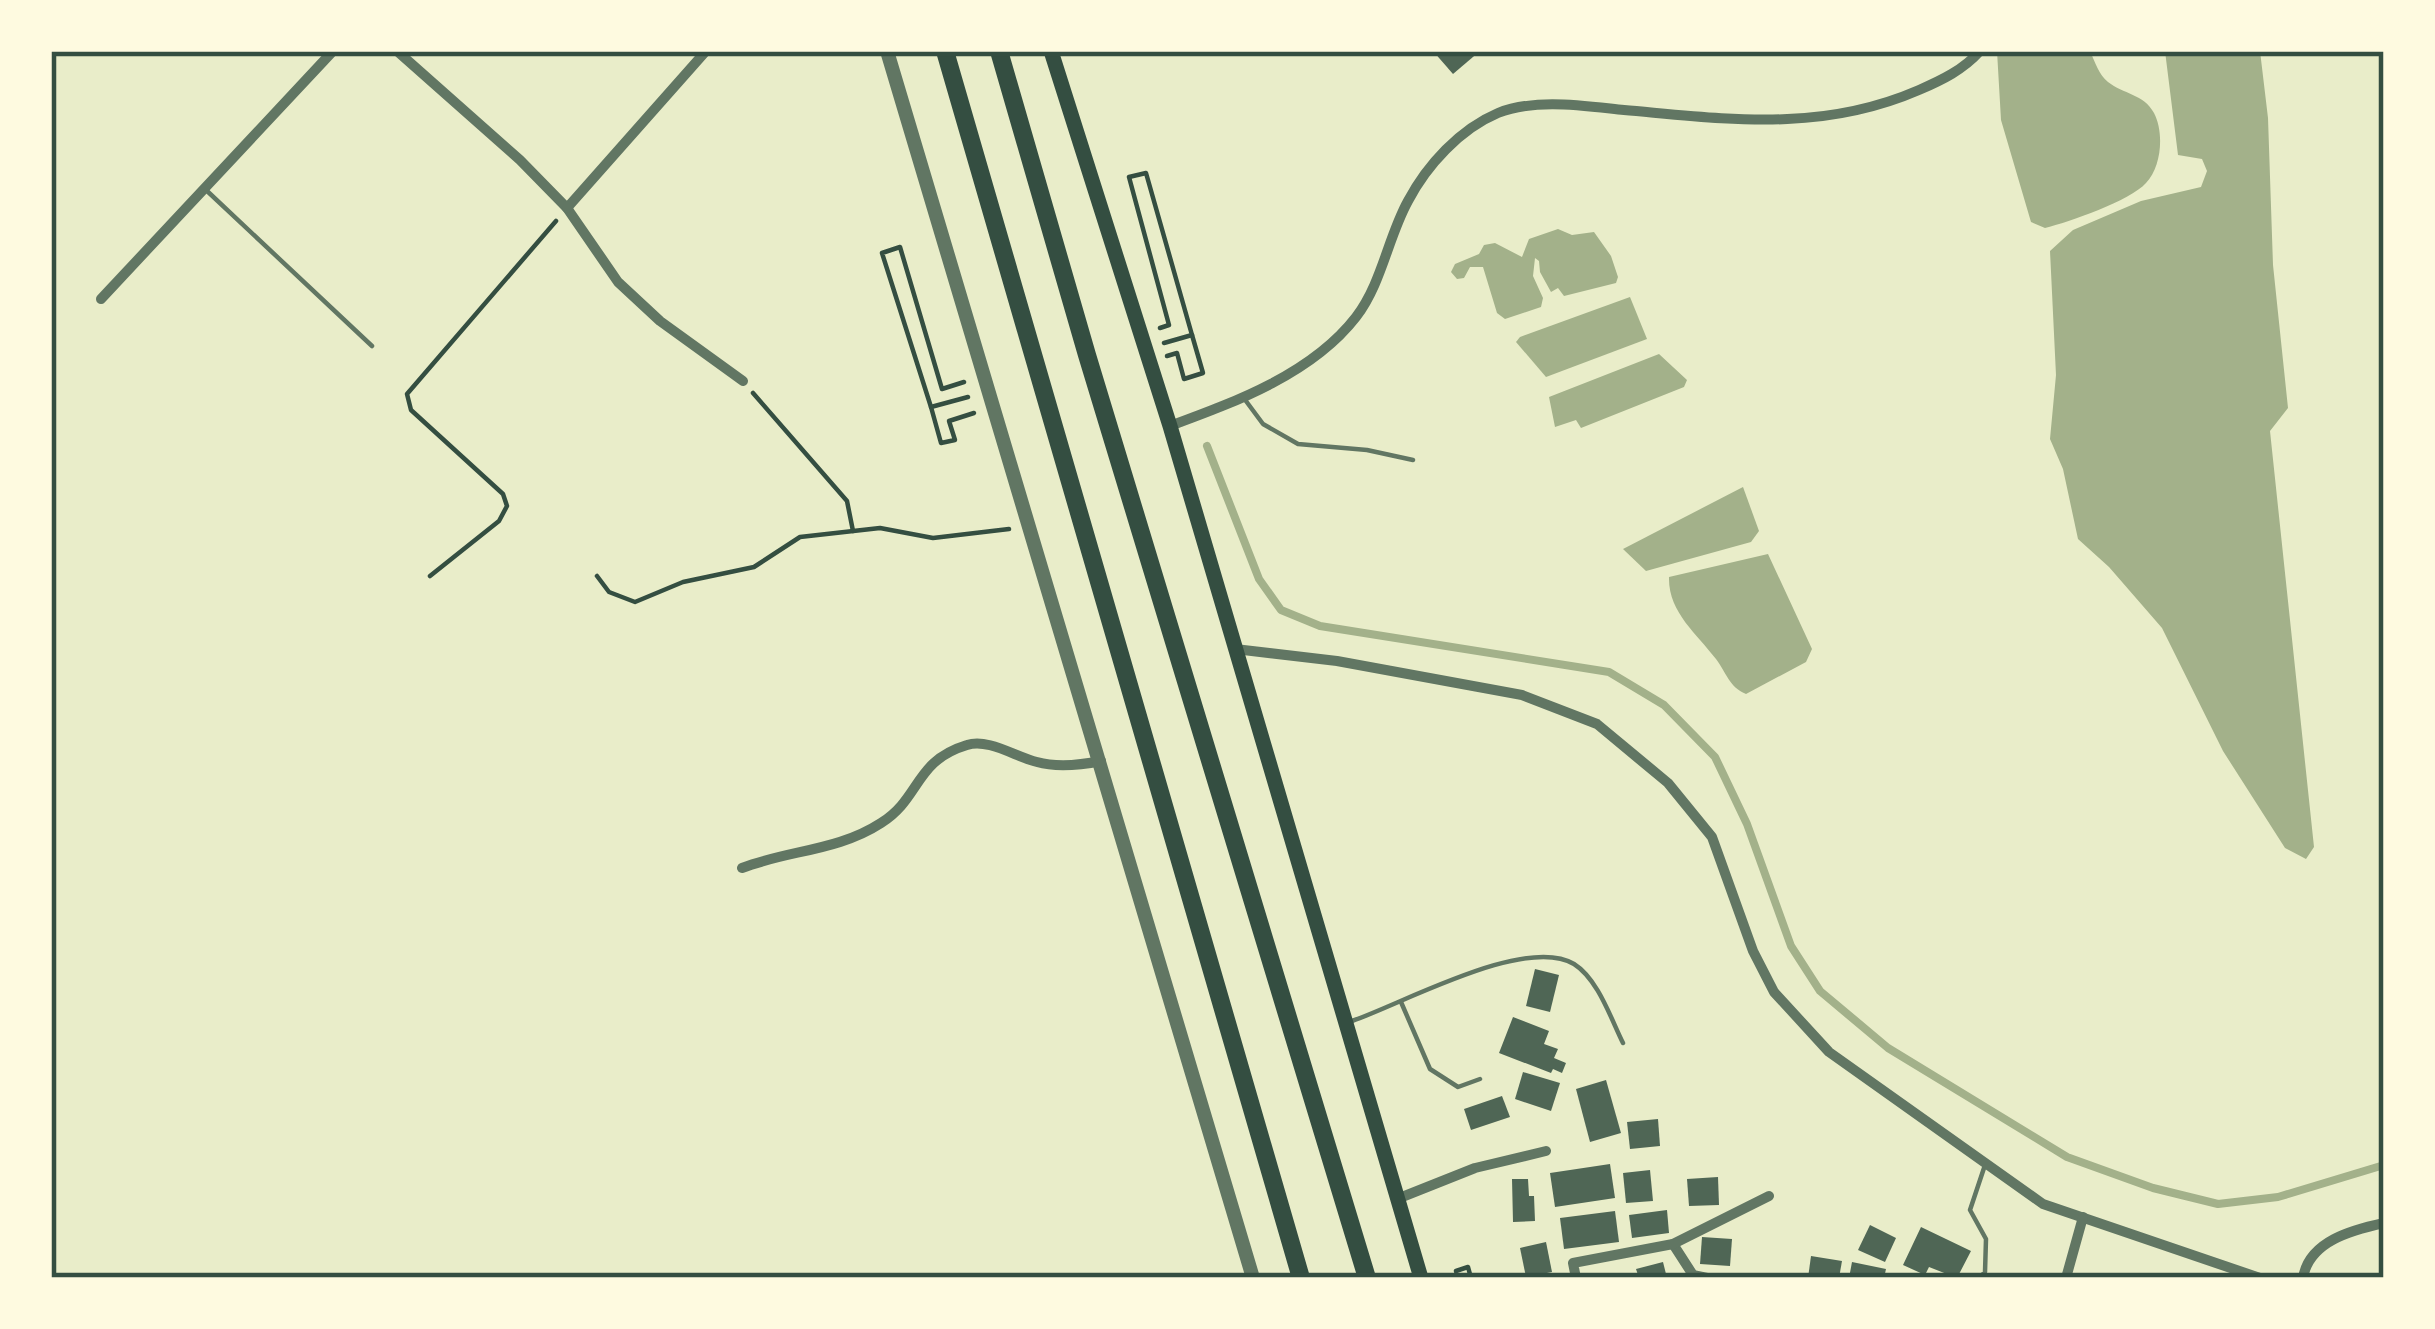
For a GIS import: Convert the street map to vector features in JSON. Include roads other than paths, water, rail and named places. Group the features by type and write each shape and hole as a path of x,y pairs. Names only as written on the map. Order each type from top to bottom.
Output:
{"highway":[{"path":"945,51 1300,1278"},
{"path":"999,51 1367,1278"}],"main road":[{"path":"1051,51 1170,426 1421,1278"}],"street":[{"path":"101,299 333,51"},
{"path":"397,51 567,208 618,282 659,321 743,381"},
{"path":"567,208 706,51"},
{"path":"887,51 1253,1278"},
{"path":"1170,426 1243,398 1321,351 1357,316 1407,202 1432,165 1464,133 1501,112 1574,105 1781,121 1827,119 1898,99 1943,80 1980,51"},
{"path":"1235,650 1337,662 1522,695 1597,724 1668,783 1712,837 1753,951 1774,992 1829,1052 2043,1204 2260,1278"},
{"path":"742,868 776,855 834,847 877,826 898,812 929,762 965,745 979,742 1041,764 1101,761"},
{"path":"1397,1199 1475,1168 1546,1151"},
{"path":"1576,1278 1573,1263 1673,1244 1769,1196"},
{"path":"2066,1278 2083,1217"},
{"path":"2303,1278 2318,1246 2384,1223"},
{"path":"1673,1244 1693,1275 1707,1278"}],"lane":[{"path":"204,188 372,346"},
{"path":"1243,398 1263,424 1298,444 1413,460"},
{"path":"1346,1023 1516,957 1550,955 1576,965 1593,984 1623,1043"},
{"path":"1401,1002 1430,1069 1458,1087 1480,1079"},
{"path":"1979,1278 1985,1272 1986,1238 1970,1210 1985,1165"}],"waterway":[{"path":"1207,446 1259,579 1281,610 1320,626 1609,672 1664,705 1715,757 1747,824 1791,946 1820,991 1888,1048 2067,1157 2153,1188 2218,1204 2278,1197 2384,1165"}]}
